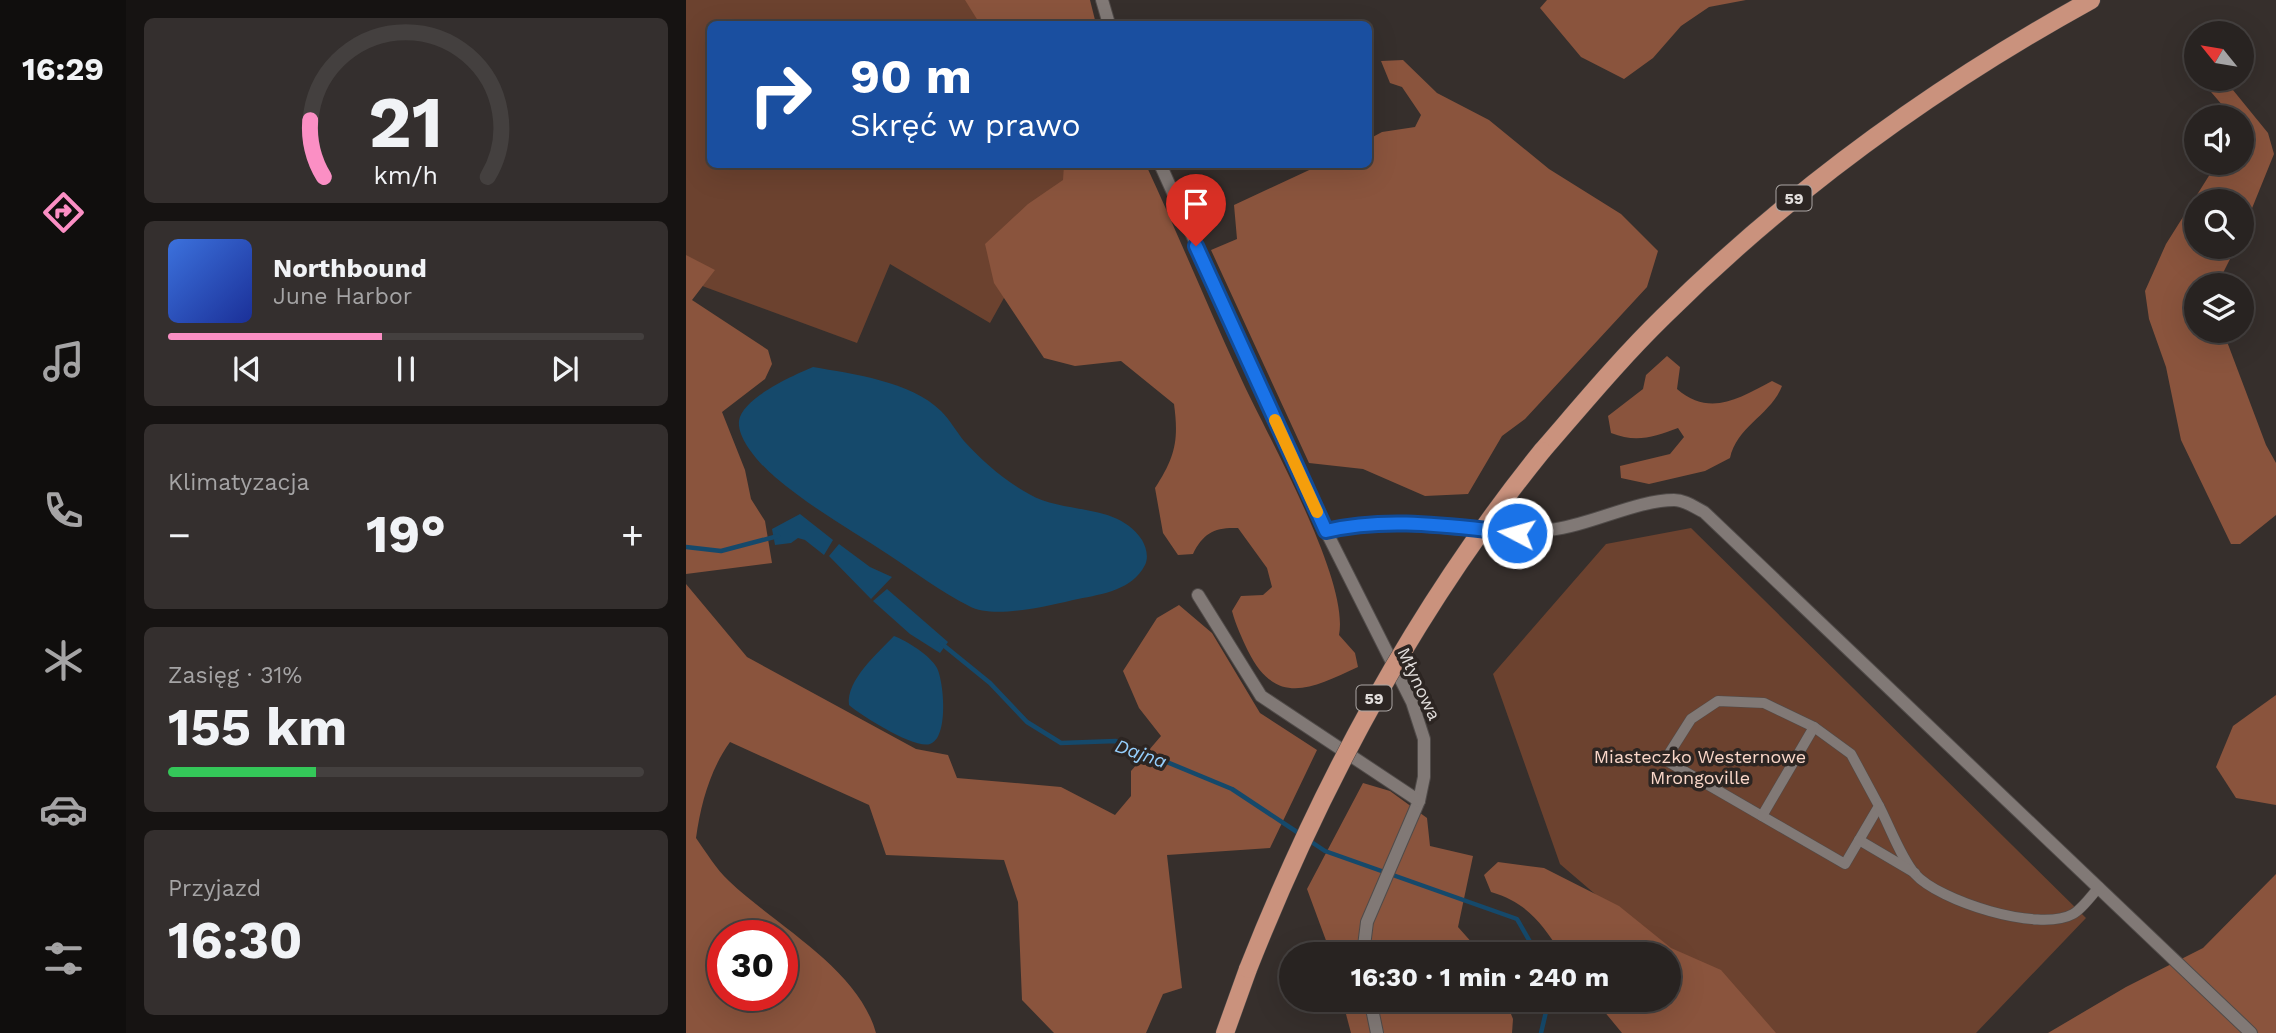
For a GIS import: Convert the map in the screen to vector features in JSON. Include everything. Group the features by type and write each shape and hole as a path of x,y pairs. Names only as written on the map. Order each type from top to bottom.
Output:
{"main road":[{"name":"59","path":"1226,1033 1248,969 1292,862 1374,697 1458,562 1542,451 1663,318 1785,206 1951,83 2091,0"}],"street":[{"path":"1102,0 1108,21"},
{"name":"Młynowa","path":"1162,168 1326,531 1419,722 1424,760 1419,801 1399,853 1367,922 1364,942"},
{"path":"1326,531 1371,523 1446,526 1517,533 1553,530 1663,502 1683,501 1704,512 2251,1033"},
{"path":"1198,595 1261,696 1419,801"},
{"path":"1879,806 1844,864 1665,760 1691,719 1718,701 1764,703 1814,727 1852,754 1915,874"},
{"path":"1762,816 1814,727"},
{"path":"1859,840 1946,895 2006,915 2047,921 2073,914 2099,887"},
{"path":"1373,1012 1377,1033"}],"green space":[{"path":"686,0 986,0 1000,21 707,21 707,168 1076,168 990,323 890,264 857,343 686,280"},
{"name":"Miasteczko Westernowe Mrongoville","path":"1691,528 2086,918 1976,1033 1758,1033 1681,964 1681,942 1651,942 1560,864 1493,674 1606,544"}],"shaded area":[{"path":"965,0 1090,0 1095,21 978,21"},
{"path":"1547,0 1746,0 1709,7 1681,26 1653,58 1624,79 1581,57 1540,8"},
{"path":"1403,60 1437,93 1489,120 1549,169 1621,214 1658,251 1647,287 1525,419 1502,436 1468,494 1425,496 1363,469 1309,463 1211,250 1237,239 1234,205 1314,168 1372,168 1372,137 1382,132 1415,127 1421,115 1402,87 1390,83 1381,61"},
{"path":"2210,91 2234,91 2245,105 2222,105"},
{"path":"2254,116 2268,133 2274,154 2254,203 2254,189 2201,189 2209,175 2254,175"},
{"path":"1064,168 1147,168 1239,374 1303,505 1332,579 1339,610 1339,635 1355,653 1358,667 1325,682 1296,688 1270,680 1259,669 1248,651 1232,611 1241,596 1263,595 1272,587 1267,568 1238,528 1216,530 1201,541 1193,554 1178,555 1163,533 1155,488 1174,448 1174,404 1121,361 1075,366 1044,358 994,283 985,244 1028,204 1063,180"},
{"path":"2184,215 2184,259 2230,259 2223,273 2184,273 2184,343 2228,343 2266,445 2276,463 2276,515 2240,544 2231,544 2181,440 2166,367 2149,319 2145,291 2166,244"},
{"path":"686,255 715,270 692,300 768,350 772,364 765,379 722,412 745,470 751,499 765,521 772,563 686,574"},
{"path":"1667,356 1680,367 1677,389 1701,402 1713,404 1736,399 1772,381 1782,386 1770,405 1740,437 1730,458 1705,471 1649,484 1621,478 1620,466 1670,454 1684,437 1678,428 1645,438 1629,438 1611,433 1608,416 1643,389 1646,375"},
{"path":"686,584 747,657 916,749 948,755 957,778 1061,787 1115,815 1131,796 1131,771 1161,736 1139,708 1123,671 1157,618 1179,605 1212,633 1260,713 1317,750 1270,848 1167,855 1182,988 1163,994 1146,1033 1054,1033 1022,1000 1018,902 1004,860 886,855 869,805 730,742 707,787 696,838 729,881 776,920 707,920 707,1011 798,1011 798,938 834,968 852,988 876,1033 686,1033"},
{"path":"2276,695 2276,805 2236,798 2216,767 2233,726"},
{"path":"1363,783 1390,791 1427,818 1430,846 1473,856 1458,927 1471,942 1327,942 1307,889"},
{"path":"1498,862 1544,868 1619,906 1664,942 1553,942 1524,908 1491,892 1484,875"},
{"path":"2276,874 2276,1033 2048,1033 2126,987 2203,948"},
{"path":"1681,952 1721,970 1776,1033 1622,1033 1605,1012 1681,1012"},
{"path":"1345,1012 1510,1012 1513,1019 1512,1033 1351,1033"}],"water":[{"path":"813,367 880,380 914,392 944,414 978,456 1020,489 1058,505 1105,514 1131,528 1145,546 1145,565 1133,580 1116,590 1023,610 980,610 948,595 788,488 757,459 746,444 739,428 742,412 770,388"},
{"path":"800,514 833,540 824,555 805,540 798,538 791,543 775,545 772,529"},
{"path":"839,544 870,567 892,577 871,599 829,556"},
{"path":"887,589 948,642 940,653 910,634 873,601"},
{"path":"894,636 924,653 937,668 943,697 942,721 936,740 930,744 912,742 901,737 849,705 849,696 858,677"}],"waterway":[{"name":"Dajna","path":"686,547 721,551 778,536"},
{"name":"Dajna","path":"942,644 990,683 1027,722 1061,743 1116,741 1232,789 1300,834"},
{"name":"Dajna","path":"1307,839 1325,851 1517,919 1530,942"},
{"name":"Dajna","path":"1541,1033 1546,1012"}],"slow traffic":[{"path":"1275,420 1317,512"}],"route":[{"path":"1196,246 1326,531 1371,523 1446,526 1517,533"}]}
